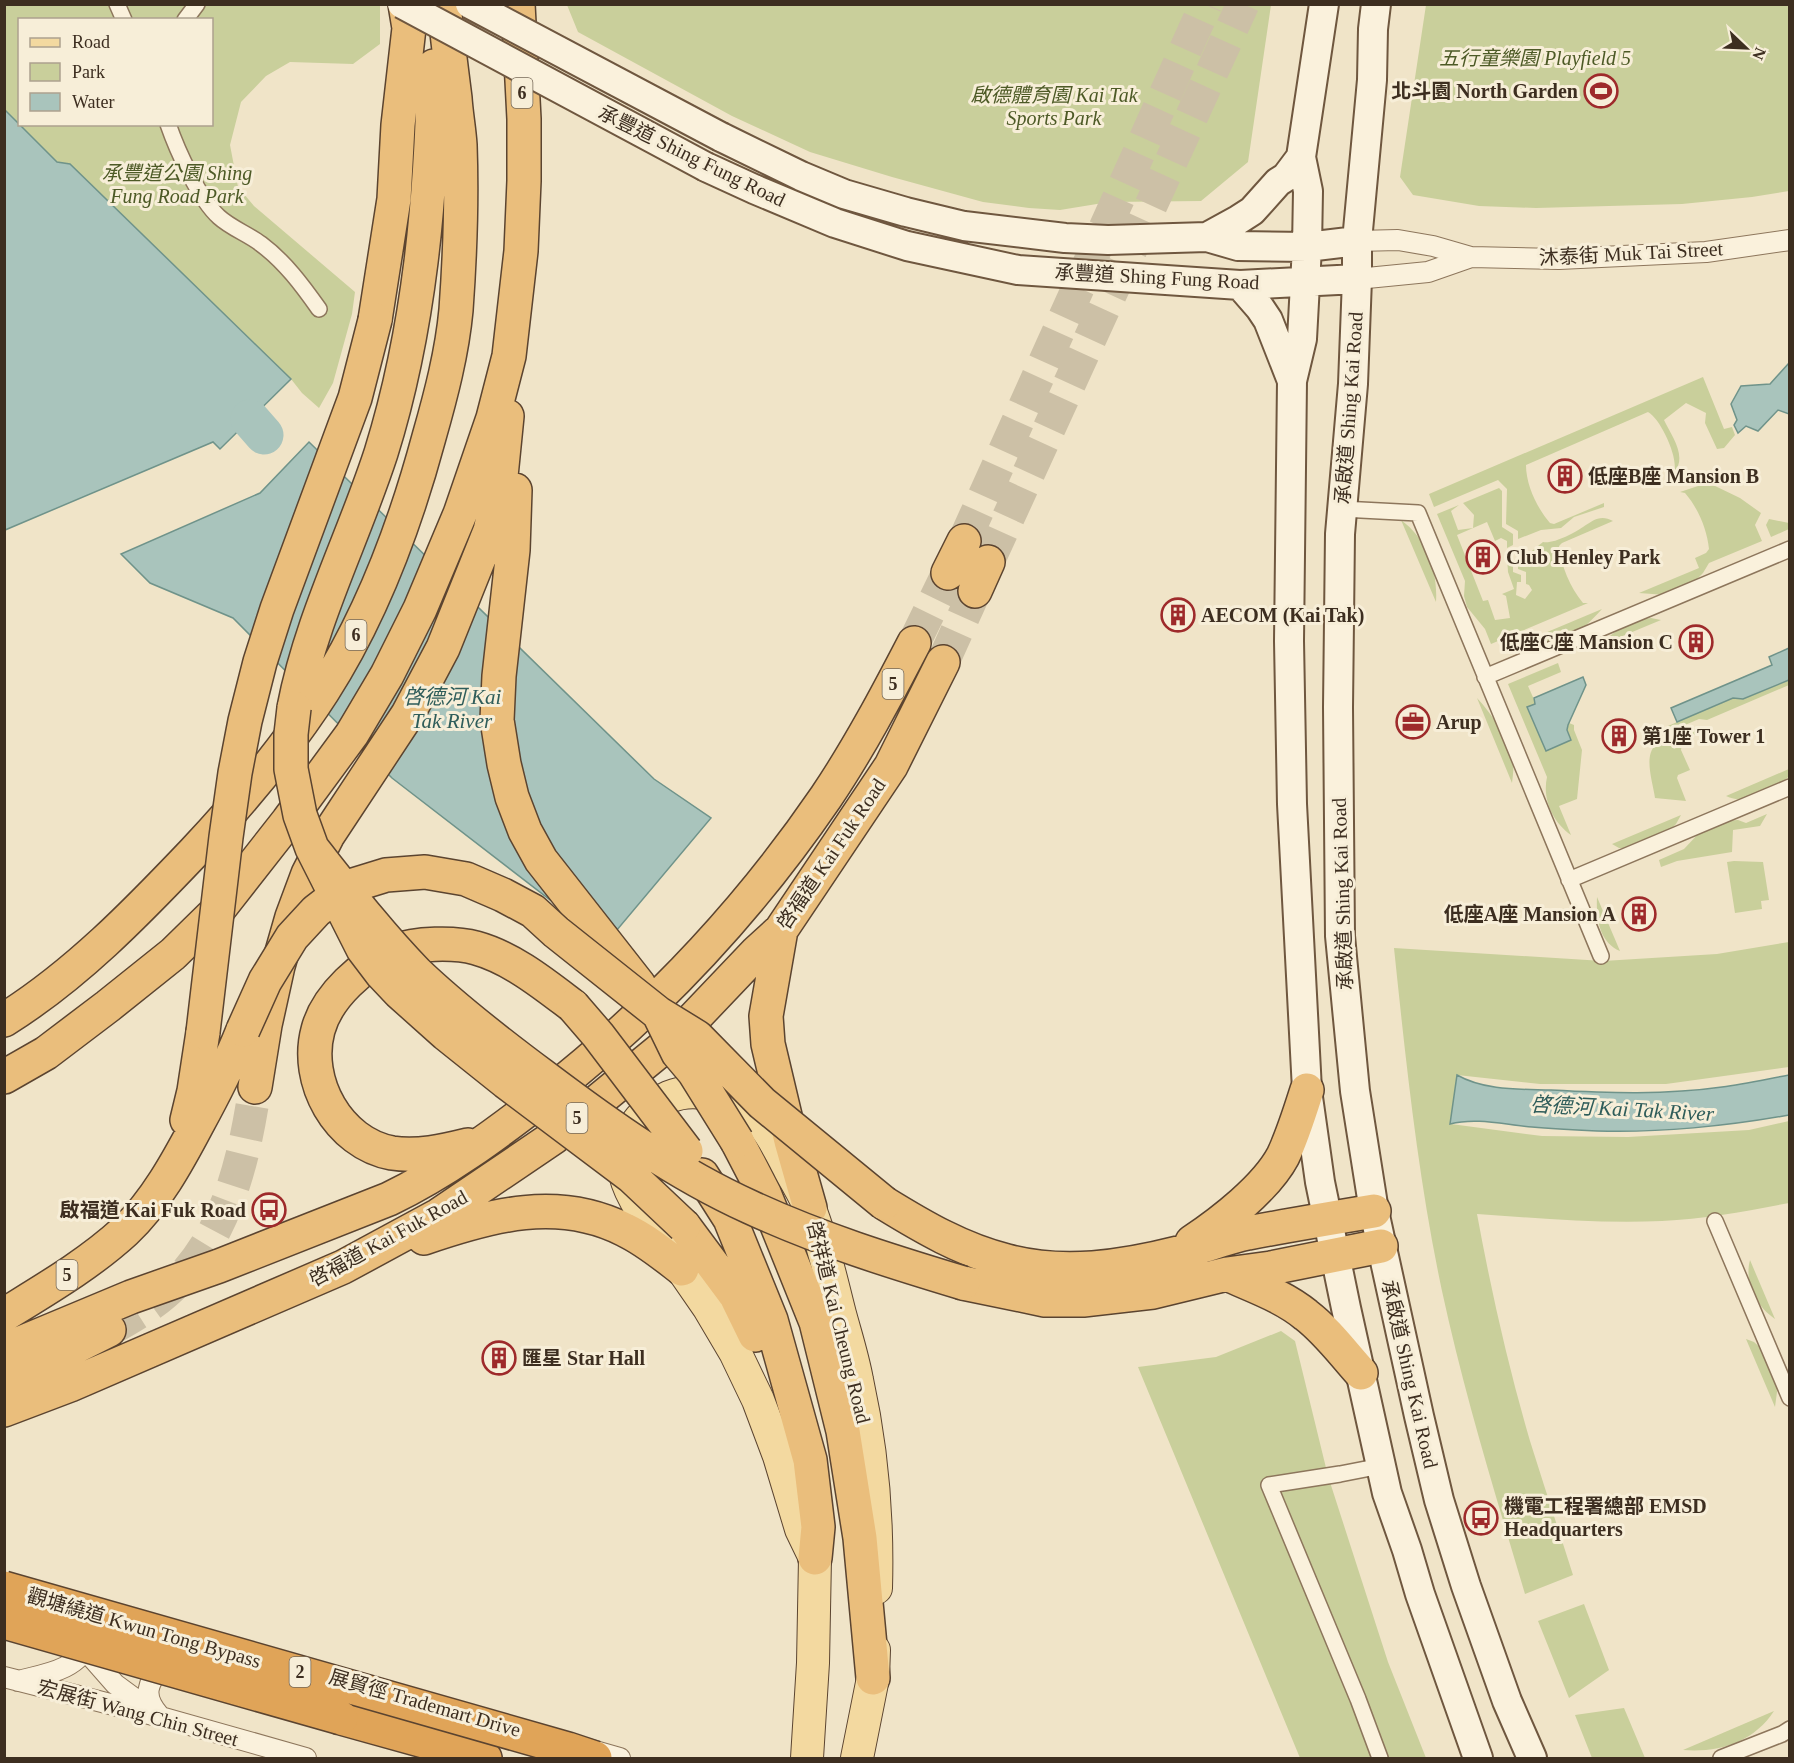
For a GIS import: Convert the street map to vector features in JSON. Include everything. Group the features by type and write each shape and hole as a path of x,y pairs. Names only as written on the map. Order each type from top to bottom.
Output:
{"highway":[{"path":"178,1160 194,1091 226,837 245,721 277,609 355,398 375,320 394,199 398,124 409,28 404,4"},
{"path":"434,4 432,134 427,216 408,350 381,454 357,522 323,604 299,677 291,734 291,769 310,861 363,949 399,992 446,1034 506,1082 631,1176 684,1226 736,1296 793,1402"},
{"name":"6","path":"4,1020 68,974 131,917 254,787 323,691 359,629 383,575 406,516 422,464 443,385 454,323 460,231 460,142 444,4"},
{"name":"6","path":"4,1077 46,1053 173,954 219,909 352,734 387,675 420,609 463,506 493,418 509,356 520,251 524,181 524,119 518,4"},
{"path":"255,1087 265,1024 278,966 310,861 408,714 501,541 515,489 509,356"},
{"path":"948,573 964,540"},
{"path":"501,541 497,720 512,797 525,831 541,860 639,985 658,1013 678,1053 694,1072 737,1141 764,1193 816,1322 845,1442 860,1538 873,1678"},
{"name":"啓福道 Kai Fuk Road","path":"4,1350 131,1297 219,1266 389,1199 415,1186 488,1141 616,1038 690,966 735,916 827,795 914,643"},
{"name":"啓福道 Kai Fuk Road","path":"4,1410 70,1385 343,1267 439,1215 554,1137 676,1037 781,930 891,766 943,662"},
{"path":"310,861 424,979 520,1059 592,1113 638,1145 687,1174 747,1206 813,1235 963,1283 1045,1300 1083,1300 1153,1292 1227,1274 1271,1268 1381,1246"},
{"path":"178,1160 228,1068 265,981 292,937 316,912 347,887 386,875 425,872 466,879 533,911 658,1013 697,1037 762,1103 884,1203 934,1233 969,1250 1008,1262 1046,1268 1083,1269 1176,1254 1247,1234 1374,1211"},
{"path":"781,930 766,1016 768,1044 810,1208"},
{"path":"488,1141 454,1149 415,1154 389,1152 359,1139 334,1114 317,1080 315,1045 318,1029 325,1013 356,974 397,950 436,945 475,948 492,954 520,969 573,1006 634,1081 686,1151 729,1219 771,1320 810,1460 818,1527 815,1558"},
{"path":"1176,1254 1211,1230 1252,1194 1275,1167 1282,1156 1307,1090"},
{"name":"5","path":"4,1315 87,1262 126,1230 178,1160"},
{"path":"343,1267 465,1224 491,1217 532,1211 570,1213 607,1222 649,1244 682,1269"},
{"path":"1227,1274 1265,1290 1304,1313 1318,1325 1361,1373"},
{"path":"4,1379 47,1361 109,1330"},
{"name":"觀塘繞道 Kwun Tong Bypass","path":"4,1588 595,1758"},
{"name":"觀塘繞道 Kwun Tong Bypass","path":"4,1622 484,1758"}],"main road":[{"name":"承豐道 Shing Fung Road","path":"404,4 706,167 835,223 907,246 1018,270 1240,285 1358,279"},
{"name":"承豐道 Shing Fung Road","path":"470,4 721,137 801,176 844,194 906,212 964,226 1065,238 1107,240 1207,237 1238,246 1307,247 1357,241"},
{"path":"1324,4 1301,157 1308,191 1307,247 1302,339 1292,381 1289,641 1292,792 1307,1090 1327,1219 1381,1466 1420,1594 1478,1758"},
{"name":"承啟道 Shing Kai Road","path":"1376,4 1372,80 1357,241 1358,279 1353,384 1340,534 1338,707 1340,936 1355,1091 1374,1211 1419,1416 1441,1506 1466,1586 1507,1701 1533,1758"},
{"path":"1207,237 1251,211 1278,182 1286,177 1301,157"},
{"path":"1240,285 1260,308 1271,326 1292,381"},
{"name":"啓祥道 Kai Cheung Road","path":"682,1269 634,1198 625,1174 626,1147 636,1123 656,1104 681,1094 712,1095 742,1108 760,1122 774,1139 810,1208 830,1273 857,1380 866,1432 877,1541 873,1678 857,1758"},
{"path":"682,1269 710,1308 758,1400 779,1456 801,1529 815,1558 813,1663 807,1758"}],"street":[{"path":"117,4 123,18"},
{"path":"186,18 196,4"},
{"path":"169,126 176,147 196,183 219,217 261,244 294,274 319,309"},
{"name":"沐泰街 Muk Tai Street","path":"1357,241 1398,240 1433,246 1471,257 1559,259 1684,253 1749,247 1790,240"},
{"name":"沐泰街 Muk Tai Street","path":"1358,279 1428,272 1471,257"},
{"path":"1342,509 1418,513 1600,956"},
{"path":"1485,677 1790,549"},
{"path":"1569,880 1790,787"},
{"path":"1715,1221 1790,1398"},
{"path":"1380,1758 1358,1699 1269,1485 1381,1466"},
{"name":"展貿徑 Trademart Drive","path":"86,1651 101,1609 180,1634 619,1758"},
{"path":"161,1717 152,1707 148,1687 180,1634"},
{"path":"11,1679 52,1673 70,1665 86,1651 115,1683 161,1717"},
{"name":"宏展街 Wang Chin Street","path":"11,1679 161,1717 306,1758"},
{"path":"1721,1758 1790,1729"}],"green space":[{"name":"承豐道公園 Shing Fung Road Park","path":"4,5 380,5 380,44 353,64 290,62 266,76 241,102 230,145 238,187 254,206 355,292 352,314 333,383 319,408 70,164 57,162 21,126 213,126 213,18 18,18 18,123 5,110"},
{"name":"啟德體育園 Kai Tak Sports Park","path":"567,5 1271,5 1248,162 1201,201 1109,202 1060,210 983,202 810,152 732,116 578,32"},
{"name":"北斗園 North Garden","path":"1426,5 1789,5 1789,191 1682,204 1536,208 1479,206 1413,195 1400,177"},
{"path":"1703,377 1724,429 1732,427 1735,435 1724,448 1717,449 1705,423 1706,413 1686,403 1664,420 1679,453 1678,466 1674,472 1674,458 1668,440 1658,422 1648,412 1526,465 1533,496 1550,523 1554,524 1604,503 1604,507 1574,517 1561,528 1541,530 1518,539 1518,531 1506,524 1507,489 1498,480 1434,507 1429,494"},
{"path":"1713,485 1740,498 1761,513 1755,525 1762,541 1709,563 1694,582 1666,595 1639,593 1699,568 1695,558 1709,549 1706,534 1694,505 1685,493 1680,492 1698,486"},
{"path":"1499,488 1502,491 1502,527 1513,534 1513,545 1507,548 1507,541 1501,538 1495,541 1487,522 1457,535 1483,601 1488,600 1495,620 1510,618 1506,596 1502,594 1514,589 1508,572 1507,556 1513,558 1513,572 1521,575 1521,582 1517,582 1516,595 1525,599 1532,590 1526,584 1526,572 1518,569 1518,562 1543,542 1564,538 1597,519 1605,518 1613,521 1559,546 1570,583 1583,603 1588,603 1491,644 1485,629 1467,607 1464,596 1465,581 1437,514 1459,505 1451,511 1458,530 1473,528 1474,515 1463,503"},
{"path":"1769,519 1789,523 1789,529 1771,537 1766,525"},
{"path":"1401,520 1418,536 1429,557 1435,579 1436,602"},
{"path":"1602,609 1574,635 1543,645 1516,645"},
{"path":"1651,618 1661,620 1601,645 1623,627"},
{"path":"1558,663 1561,672 1528,686 1536,704 1528,707 1571,740 1568,725 1569,723 1574,725 1582,750 1577,799 1559,806 1571,835 1559,824 1550,810 1546,794 1547,777 1508,684"},
{"path":"1789,680 1789,685 1707,720 1699,719 1657,737 1652,735 1655,727 1661,729 1733,698 1743,699"},
{"path":"1477,698 1507,742 1513,759 1512,783"},
{"path":"1700,726 1709,729 1688,739 1682,745 1681,750 1690,770 1678,775 1677,778 1686,801 1655,798 1649,762 1652,750 1656,745"},
{"path":"1789,769 1789,776 1783,782 1760,796 1734,799 1726,796"},
{"path":"1767,814 1760,826 1733,830 1732,852 1677,861 1661,867 1659,860 1684,849 1699,833 1722,821 1738,820 1746,823"},
{"path":"1681,815 1666,834 1628,848 1619,848 1612,844"},
{"path":"1727,862 1763,862 1769,900 1761,901 1762,909 1735,913"},
{"path":"1597,897 1620,951 1607,942 1600,928"},
{"path":"1789,942 1789,1067 1666,1084 1540,1084 1457,1075 1451,1124 1542,1136 1628,1137 1749,1130 1789,1121 1789,1203 1710,1217 1639,1222 1477,1214 1514,1385 1573,1575 1525,1594 1470,1405 1442,1291 1419,1163 1394,948 1603,961 1717,954"},
{"path":"1750,1260 1775,1319 1762,1308 1753,1293 1749,1277"},
{"path":"1281,1331 1295,1341 1328,1476 1388,1662 1426,1758 1300,1758 1138,1367 1216,1357"},
{"path":"1746,1339 1754,1342 1763,1350 1776,1379 1775,1407"},
{"path":"1584,1604 1609,1670 1569,1698 1538,1621"},
{"path":"1624,1708 1645,1758 1592,1758 1575,1715"},
{"path":"1774,1711 1756,1731 1735,1743 1710,1750 1683,1750"}],"water":[{"path":"5,110 18,123 18,126 21,126 57,162 70,164 291,379 220,449 213,442 5,530"},
{"path":"1789,363 1789,414 1778,410 1758,431 1746,426 1738,433 1734,425 1737,420 1731,404 1741,386 1770,384"},
{"name":"啓德河 Kai Tak River","path":"309,442 654,779 711,818 606,943 392,778 233,618 150,583 121,554 260,493"},
{"path":"1789,648 1789,680 1743,699 1733,698 1677,722 1671,708 1772,665 1769,657"},
{"path":"1583,677 1586,685 1567,730 1571,740 1546,751 1527,707 1535,704 1534,698"},
{"name":"啓德河 Kai Tak River","path":"1457,1075 1491,1087 1637,1093 1701,1090 1789,1075 1789,1115 1718,1125 1644,1131 1564,1129 1481,1121 1450,1124"}],"waterway":[{"name":"啓德河 Kai Tak River","path":"250,419 264,435"}],"tunnel":[{"path":"964,541 1206,4"},
{"path":"988,562 1243,4"},
{"path":"914,643 948,573"},
{"path":"943,662 975,591"},
{"path":"109,1330 145,1309 170,1289 195,1262 209,1240 221,1216 239,1165 255,1087"}],"place":[{"name":"北斗園 North Garden","path":"1601,91"},
{"name":"低座B座 Mansion B","path":"1565,476"},
{"name":"Club Henley Park","path":"1483,557"},
{"name":"AECOM (Kai Tak)","path":"1178,615"},
{"name":"低座C座 Mansion C","path":"1696,642"},
{"name":"Arup","path":"1413,722"},
{"name":"第1座 Tower 1","path":"1619,736"},
{"name":"低座A座 Mansion A","path":"1639,914"},
{"name":"啟福道 Kai Fuk Road","path":"269,1210"},
{"name":"匯星 Star Hall","path":"499,1358"},
{"name":"機電工程署總部 EMSD Headquarters","path":"1481,1518"}],"park label":[{"name":"五行童樂園 Playfield 5","path":"1535,58"}]}
